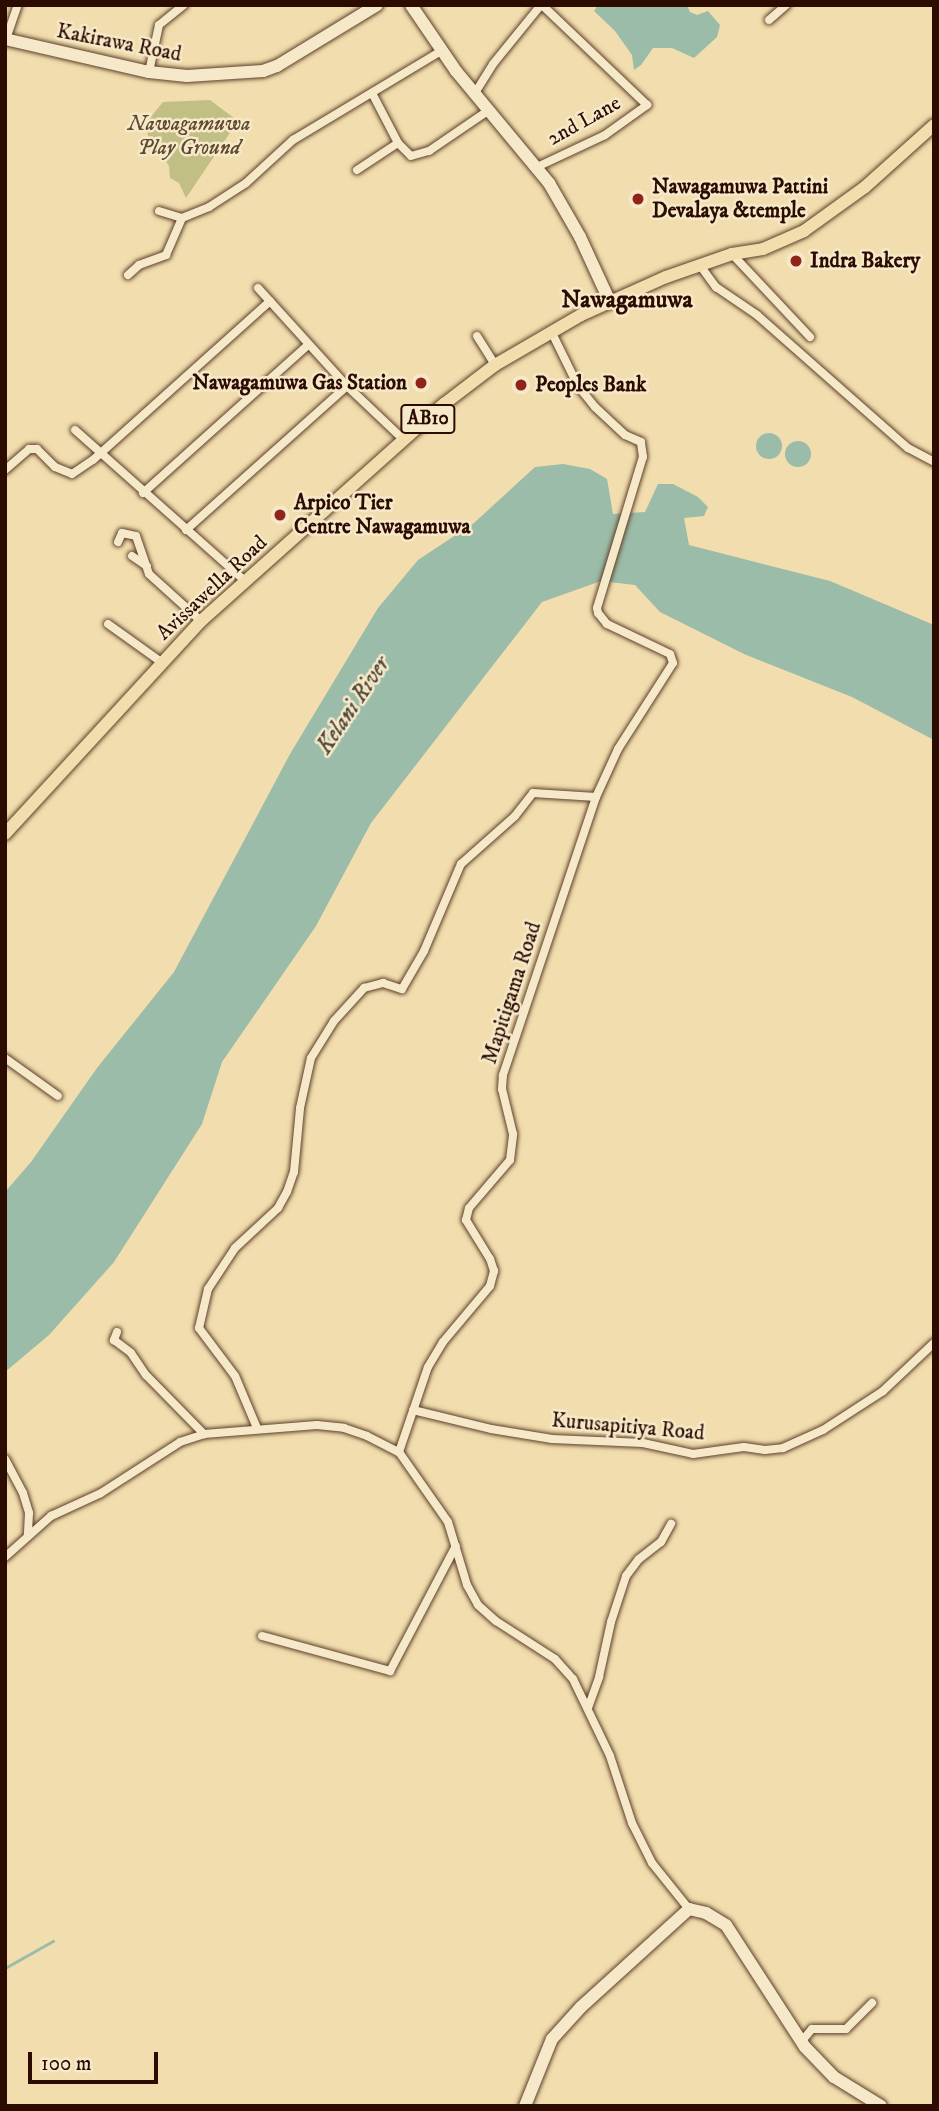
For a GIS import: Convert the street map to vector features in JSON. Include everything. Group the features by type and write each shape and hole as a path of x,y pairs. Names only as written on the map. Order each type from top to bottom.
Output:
{"main road":[{"name":"Avissawella Road","path":"8,827 201,621 404,440 495,365 551,331 610,302 699,264 732,254 763,249 804,231 865,187 934,125"}],"street":[{"path":"6,39 18,5"},
{"path":"149,72 159,25 184,5"},
{"name":"Kakirawa Road","path":"6,39 149,72 187,76 263,71 277,66 377,5"},
{"path":"411,5 442,51 537,167 570,219 610,302"},
{"path":"475,93 493,64 541,5"},
{"name":"2nd Lane","path":"537,167 605,135 647,105 541,5"},
{"path":"768,20 786,5"},
{"path":"159,211 182,218 209,207 246,184 293,140 442,51"},
{"path":"372,93 398,143 411,156 429,151 489,110"},
{"path":"357,170 398,143"},
{"path":"128,275 139,265 166,255 182,218"},
{"path":"732,254 810,337"},
{"path":"699,264 716,287 757,315 908,448 934,462"},
{"path":"258,288 347,386 404,440"},
{"path":"5,470 29,449 37,449 72,474 270,301"},
{"name":"Mapitigama Road","path":"399,1452 428,1367 443,1342 490,1286 494,1271 490,1259 466,1220 469,1208 510,1160 513,1134 502,1089 503,1075 596,797 618,749 673,663 670,654 607,624 597,608 643,457 641,442 625,435 594,407 579,386 551,331"},
{"path":"477,336 495,365"},
{"path":"142,493 308,345"},
{"path":"186,530 347,386"},
{"path":"75,430 142,493 245,580"},
{"path":"118,542 122,533 136,536 149,574 201,621"},
{"path":"132,556 147,566"},
{"path":"108,624 161,662"},
{"path":"257,1428 235,1376 199,1328 208,1289 235,1248 278,1208 287,1192 294,1172 300,1108 311,1058 334,1021 364,988 383,983 402,989 424,951 461,864 515,816 533,793 596,797"},
{"path":"5,1058 58,1096"},
{"path":"117,1332 114,1340 131,1353 146,1375 204,1434"},
{"name":"Kurusapitiya Road","path":"413,1409 491,1429 552,1440 643,1443 693,1454 744,1447 765,1450 783,1448 823,1430 883,1391 934,1343"},
{"path":"5,1558 51,1516 101,1493 159,1452 204,1434 317,1425 344,1428 399,1452 448,1522 467,1585 478,1605 496,1621 555,1659 573,1679 610,1756 632,1823 652,1863 689,1909 706,1913 726,1925 802,2042 834,2077 881,2106"},
{"path":"5,1459 26,1503 28,1535"},
{"path":"588,1708 626,1576 639,1559 661,1542 671,1524"},
{"path":"262,1636 390,1671 457,1546"},
{"path":"525,2106 552,2039 581,2007 689,1909"},
{"path":"802,2042 812,2029 846,2029 872,2003"}],"green space":[{"name":"Nawagamuwa Play Ground","path":"210,100 238,121 186,198 179,183 170,178 169,166 162,155 152,150 145,124 163,102"}],"water":[{"path":"598,5 687,5 690,12 697,15 708,11 720,25 717,37 694,58 672,48 653,48 634,70 632,55 615,31 594,11"},
{"path":"769,433 778,437 782,446 778,455 769,459 760,455 756,446 760,437"},
{"path":"798,441 807,445 811,454 807,463 798,467 789,463 785,454 789,445"},
{"name":"Kelani River","path":"563,464 590,469 607,479 613,514 645,512 658,484 673,484 698,497 708,507 704,516 684,518 689,545 830,581 934,625 934,740 852,697 744,654 660,612 635,585 601,581 542,602 371,823 316,926 222,1062 202,1124 114,1262 49,1335 5,1372 5,1192 31,1162 97,1068 174,972 290,754 378,608 418,560 474,523 535,467"}],"waterway":[{"path":"5,1968 53,1941"}],"place":[{"name":"Nawagamuwa Pattini Devalaya &temple","path":"638,199"},
{"name":"Indra Bakery","path":"796,261"},
{"name":"Nawagamuwa Gas Station","path":"421,383"},
{"name":"Peoples Bank","path":"521,385"},
{"name":"Arpico Tier Centre Nawagamuwa","path":"280,515"}],"district":[{"name":"Nawagamuwa","path":"627,301"}]}
